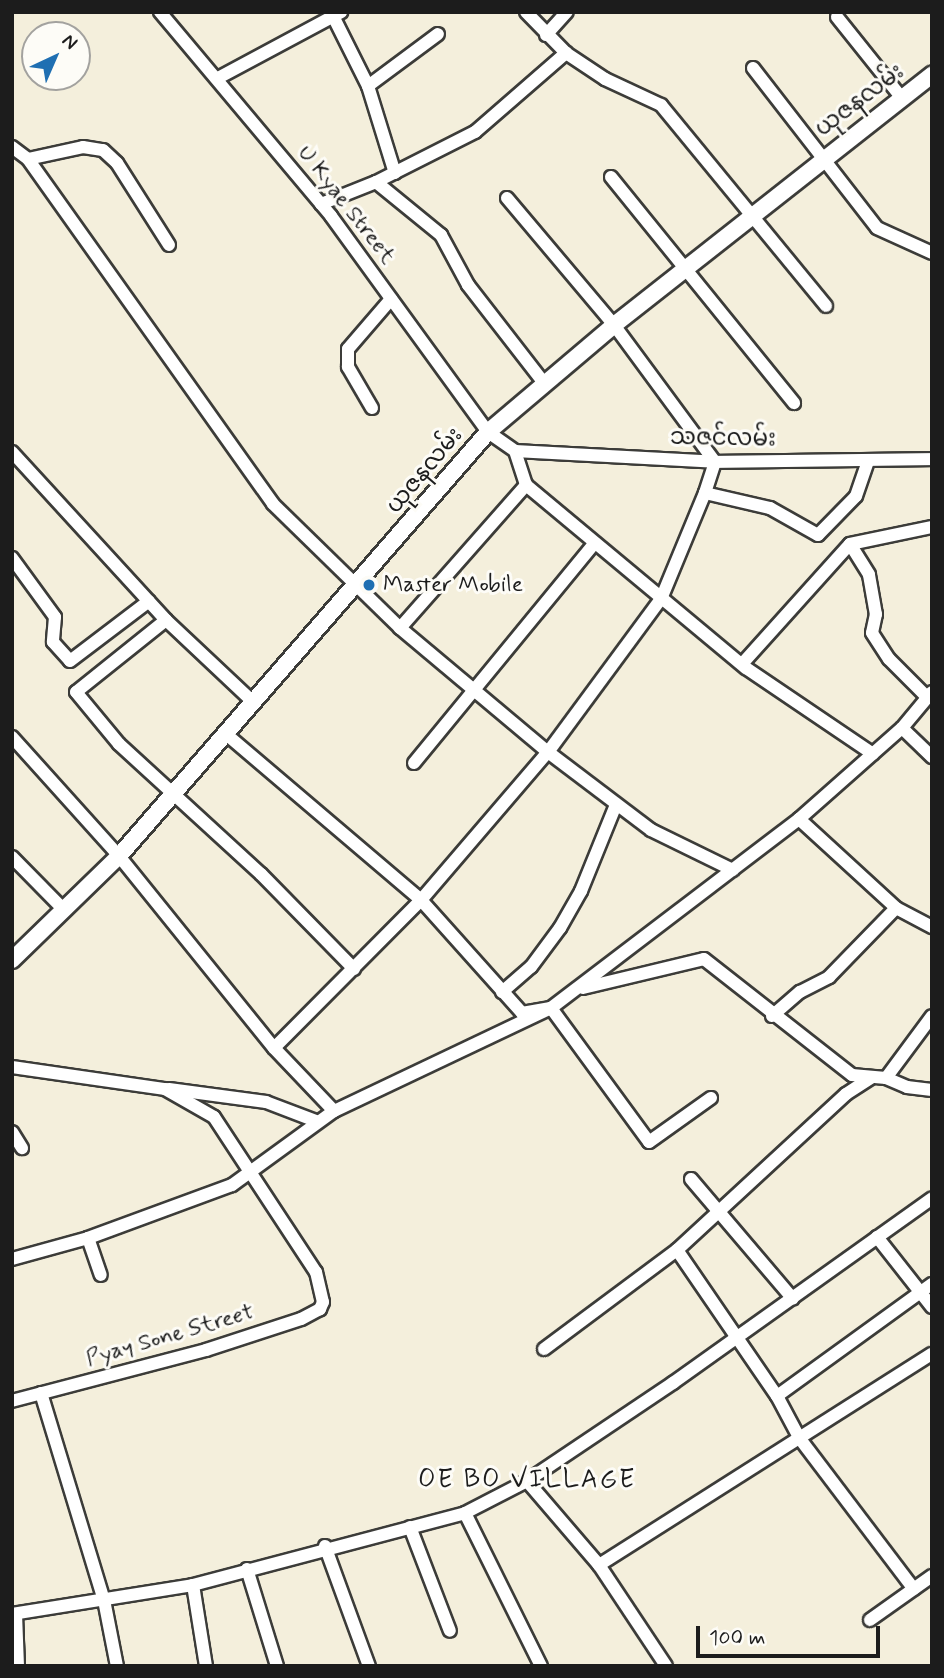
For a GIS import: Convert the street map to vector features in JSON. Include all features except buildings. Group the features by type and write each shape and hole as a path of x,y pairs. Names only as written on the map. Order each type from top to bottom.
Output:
{"street":[{"name":"U Kyae Street","path":"160,12 321,204 488,432 515,452"},
{"path":"526,12 566,53 605,79 661,105 826,306"},
{"path":"546,35 567,12"},
{"path":"218,78 336,14 368,86 395,173"},
{"path":"837,17 902,98"},
{"path":"368,86 438,34"},
{"path":"321,204 376,183 496,118 566,53"},
{"path":"753,68 824,156 877,228 932,253"},
{"name":"ယုဇနလမ်း","path":"12,960 119,856 488,432 614,325 824,156 932,75"},
{"path":"12,147 28,159 273,503 400,628 548,752 651,830 733,870"},
{"path":"28,159 82,147 103,150 117,163 169,244"},
{"path":"611,177 683,271 794,403"},
{"path":"376,183 441,235 468,285 544,383"},
{"path":"274,1048 421,900 548,752 661,599 715,462 614,325 507,198"},
{"path":"372,408 348,367 348,349 391,299"},
{"path":"12,452 166,620 254,703"},
{"path":"515,452 526,485 594,544 742,664 873,754"},
{"name":"သဇင်လမ်း","path":"515,452 715,462 932,458"},
{"path":"705,493 770,508 818,535 856,496 868,461"},
{"path":"400,628 526,485"},
{"path":"742,664 850,544 932,527"},
{"path":"414,763 594,544"},
{"path":"12,1259 88,1238 218,1191 249,1173 316,1121 334,1111 551,1008 799,819 902,728 930,694 889,659 872,633 876,614 869,575 850,544"},
{"path":"12,558 55,617 53,642 70,661 149,601"},
{"path":"166,620 76,692 119,744 354,969"},
{"path":"902,728 932,757"},
{"path":"226,734 421,900 522,1013 551,1008"},
{"path":"12,737 119,856 274,1048 334,1111"},
{"path":"502,992 531,967 560,928 581,891 615,805"},
{"path":"799,819 896,908 932,926"},
{"path":"12,857 64,911"},
{"path":"772,1016 800,992 829,977 896,908"},
{"path":"579,989 705,959 772,1016 852,1075 886,1078 907,1087 932,1090"},
{"path":"551,1008 649,1142 710,1098"},
{"path":"886,1078 932,1016"},
{"path":"12,1067 266,1102 316,1121"},
{"path":"544,1349 677,1250 846,1094 872,1077"},
{"path":"165,1089 214,1117 249,1173"},
{"path":"12,1132 22,1149"},
{"name":"Pyay Sone Street","path":"12,1401 206,1350 301,1319 322,1306 323,1292 316,1272 249,1173"},
{"path":"691,1179 722,1211 793,1299"},
{"path":"18,1666 14,1614 193,1585 325,1546 465,1513 527,1481 793,1299 932,1198"},
{"path":"877,1237 932,1307"},
{"path":"88,1238 100,1275"},
{"path":"677,1250 777,1396 800,1439 914,1589"},
{"path":"777,1396 932,1284"},
{"path":"600,1565 932,1354"},
{"path":"41,1393 104,1600 117,1666"},
{"path":"527,1481 600,1565 666,1666"},
{"path":"465,1513 541,1666"},
{"path":"410,1527 450,1631"},
{"path":"325,1546 369,1666"},
{"path":"247,1569 277,1666"},
{"path":"870,1620 932,1576"},
{"path":"193,1585 206,1666"}],"place":[{"name":"Master Mobile","path":"369,585"}],"district":[{"name":"OE BO VILLAGE","path":"527,1481"}]}
